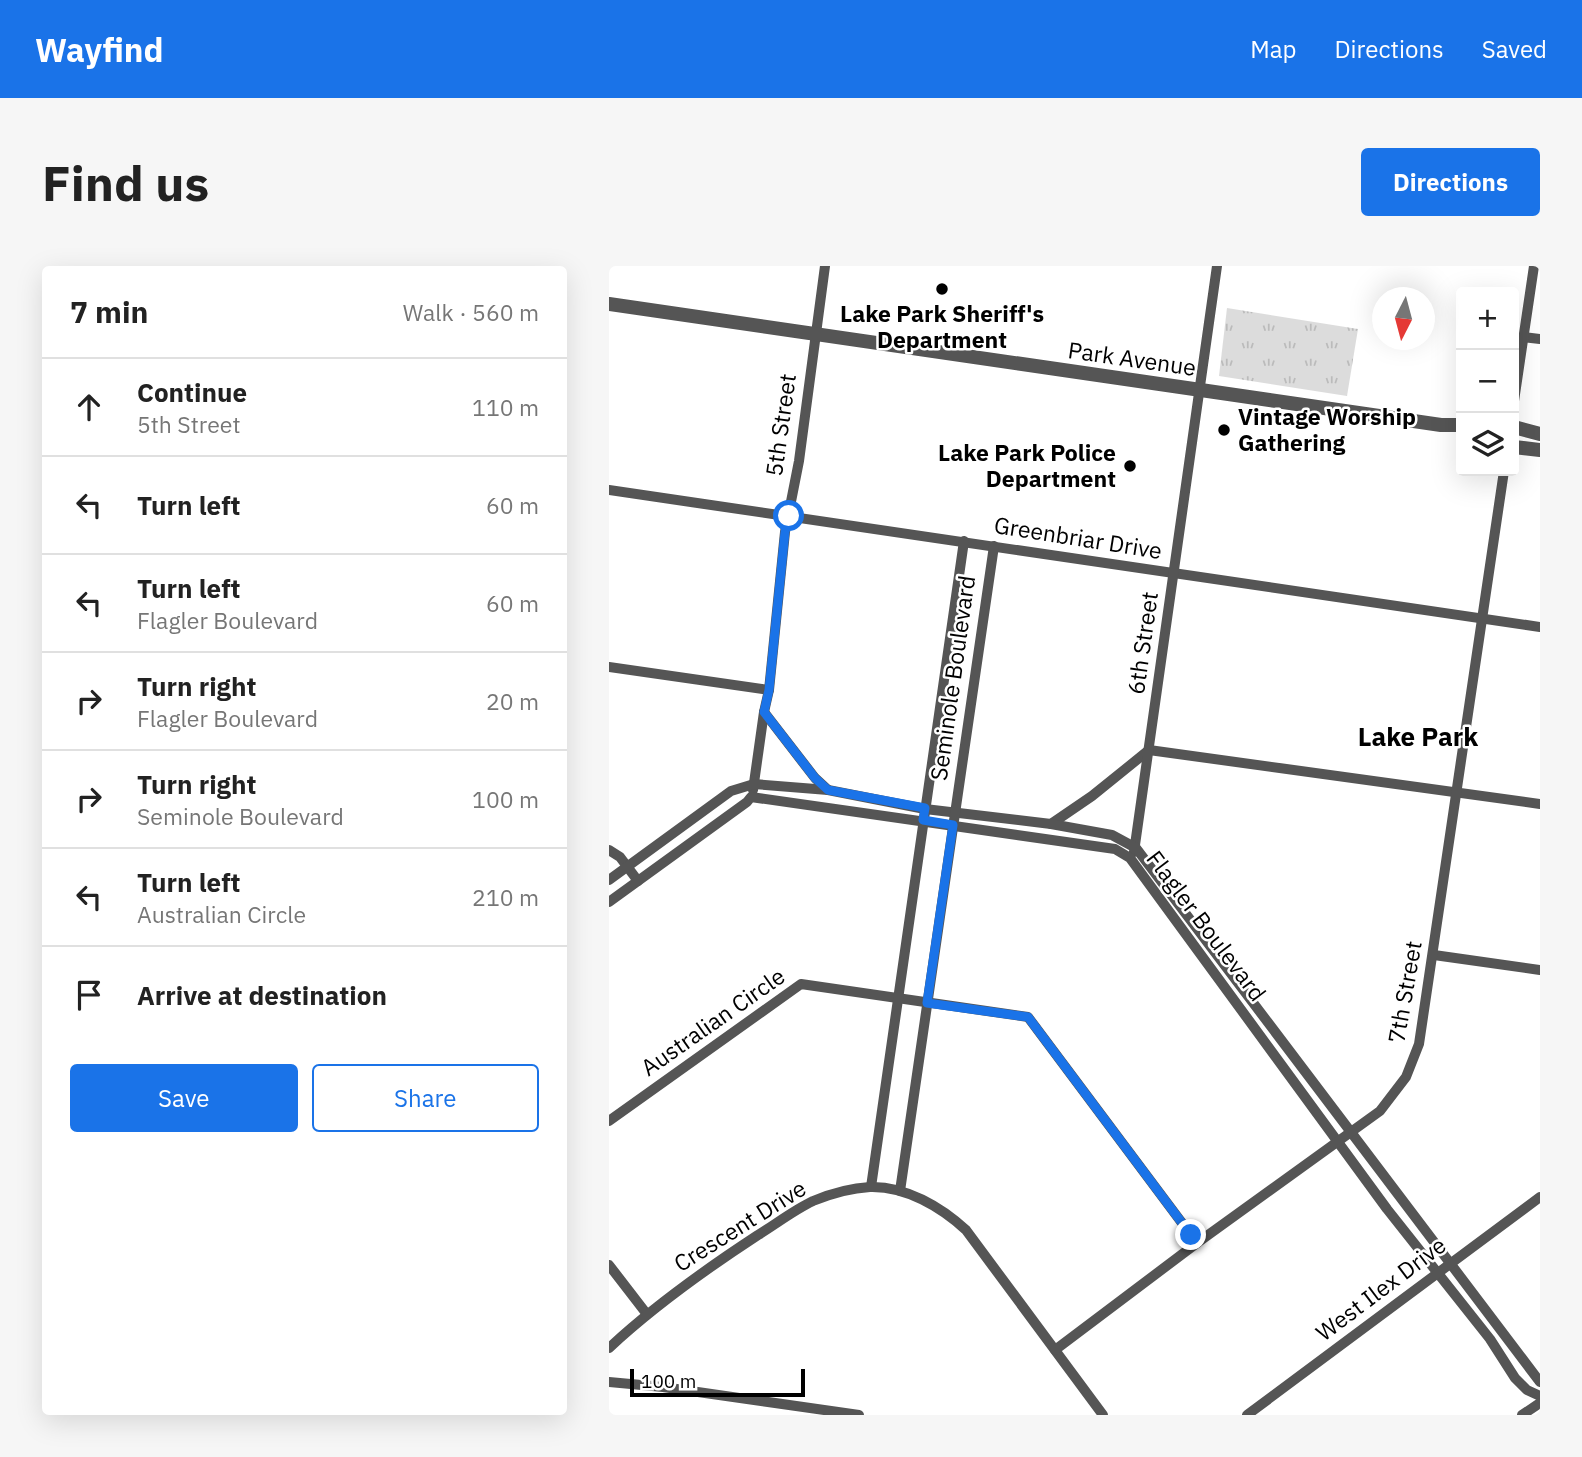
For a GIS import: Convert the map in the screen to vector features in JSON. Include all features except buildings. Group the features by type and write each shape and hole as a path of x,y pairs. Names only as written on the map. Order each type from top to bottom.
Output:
{"street":[{"name":"5th Street","path":"751,797 769,690 785,532 799,461 825,266"},
{"name":"6th Street","path":"1133,853 1217,266"},
{"path":"1519,365 1534,266"},
{"name":"Park Avenue","path":"609,304 1199,392 1456,425"},
{"path":"1523,337 1540,339"},
{"name":"Park Avenue","path":"1441,425 1456,431"},
{"path":"1519,428 1540,434"},
{"path":"1519,448 1540,450"},
{"name":"7th Street","path":"1055,1350 1197,1243 1352,1132 1388,1103 1412,1067 1419,1044 1434,955 1503,476"},
{"name":"Greenbriar Drive","path":"609,490 964,541 1174,575 1540,626"},
{"name":"Seminole Boulevard","path":"871,1187 964,541"},
{"name":"Seminole Boulevard","path":"899,1191 993,546"},
{"path":"609,667 769,690"},
{"path":"764,712 815,778 828,790"},
{"path":"1051,824 1092,796 1149,750 1540,804"},
{"name":"Flagler Boulevard","path":"609,880 731,790 754,784 828,790 924,814 953,825 1133,853 1387,1209 1490,1339 1515,1378 1527,1391 1540,1396"},
{"path":"609,902 751,797"},
{"name":"Flagler Boulevard","path":"751,797 924,814 955,812 1112,835 1133,853 1352,1132 1540,1382"},
{"path":"609,849 638,881"},
{"path":"1434,955 1540,970"},
{"name":"Australian Circle","path":"609,1121 801,984 1028,1017 1197,1243"},
{"name":"Crescent Drive","path":"609,1348 646,1313 738,1248 812,1202 829,1195 871,1187 899,1191 935,1206 966,1230 1103,1415"},
{"name":"West Ilex Drive","path":"1247,1415 1540,1197"},
{"path":"609,1265 646,1313"},
{"path":"609,1382 676,1388 859,1415"},
{"path":"1522,1415 1540,1402"}],"green space":[{"path":"1227,308 1358,329 1347,396 1219,376"}],"place":[{"name":"Lake Park Sheriff's Department","path":"942,289"},
{"name":"Vintage Worship Gathering","path":"1224,430"},
{"name":"Lake Park Police Department","path":"1130,466"}],"district":[{"name":"Lake Park","path":"1418,737"}],"route":[{"path":"789,516 785,532 769,690 764,712 815,778 828,790 925,808 923,820 953,825 927,1003 1028,1017 1191,1235"}]}
